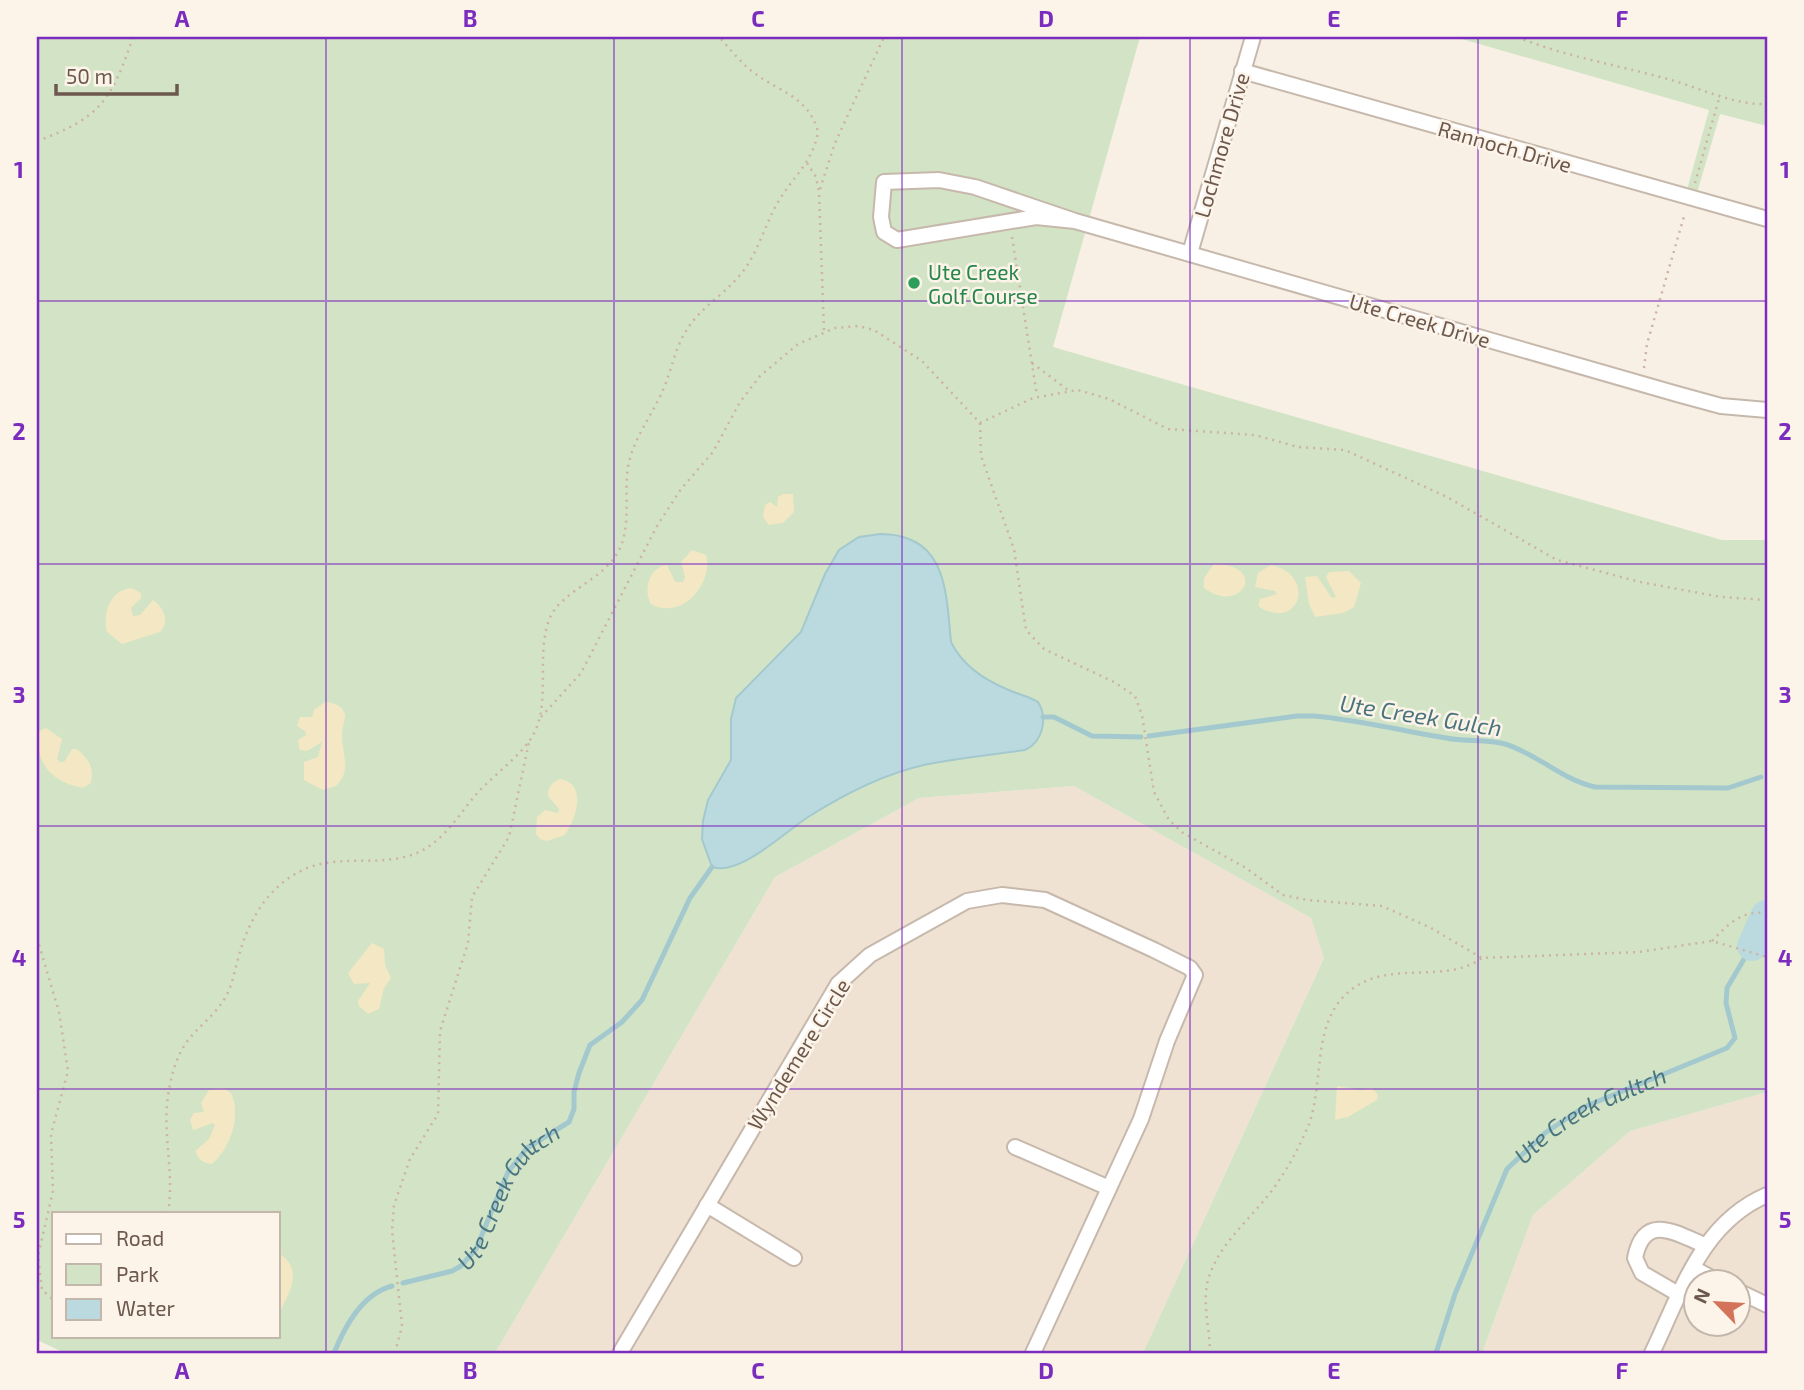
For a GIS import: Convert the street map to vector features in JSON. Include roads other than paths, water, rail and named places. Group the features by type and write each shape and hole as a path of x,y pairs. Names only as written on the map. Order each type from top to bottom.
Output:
{"street":[{"name":"Lochmore Drive","path":"1190,253 1252,37"},
{"name":"Rannoch Drive","path":"1242,71 1767,219"},
{"name":"Ute Creek Drive","path":"1075,221 1036,217 891,239 884,232 881,217 884,182 939,180 975,187 1075,221 1677,394 1721,405 1767,410"},
{"name":"Wyndemere Circle","path":"620,1353 844,976 870,955 967,901 1002,895 1045,901 1154,950 1194,972 1141,1119 1033,1353"},
{"path":"1015,1147 1109,1188"},
{"path":"1693,1268 1704,1245 1730,1216 1767,1195"},
{"path":"707,1205 794,1258"},
{"path":"1680,1295 1642,1273 1635,1258 1640,1243 1653,1231 1666,1228 1704,1245"},
{"path":"1652,1353 1682,1291"}],"water":[{"path":"880,534 902,537 919,544 931,555 944,585 951,642 956,651 984,678 1038,702 1043,715 1040,736 1025,750 924,765 879,780 821,809 749,859 723,868 712,867 702,839 703,821 708,800 731,760 731,719 736,698 801,632 825,574 839,550 859,537"}],"waterway":[{"name":"Ute Creek Gulch","path":"1149,736 1314,716 1453,739 1505,744 1571,778 1595,787 1728,788 1761,777"},
{"name":"Ute Creek Gulch","path":"1043,717 1054,717 1092,736 1141,737"},
{"name":"Ute Creek Gultch","path":"403,1283 452,1271 461,1266 476,1249 508,1172 527,1148 569,1122 574,1109 574,1092 579,1073 590,1045 622,1022 642,1000 690,898 712,867"},
{"name":"Ute Creek Gultch","path":"1752,946 1766,915"},
{"name":"Ute Creek Gultch","path":"1436,1353 1455,1294 1507,1169 1545,1133 1584,1107 1727,1048 1735,1038 1726,1003 1727,988 1747,954"},
{"name":"Ute Creek Gultch","path":"334,1353 356,1312 372,1296 392,1286"}],"place":[{"name":"Ute Creek Golf Course","path":"914,283"}]}
